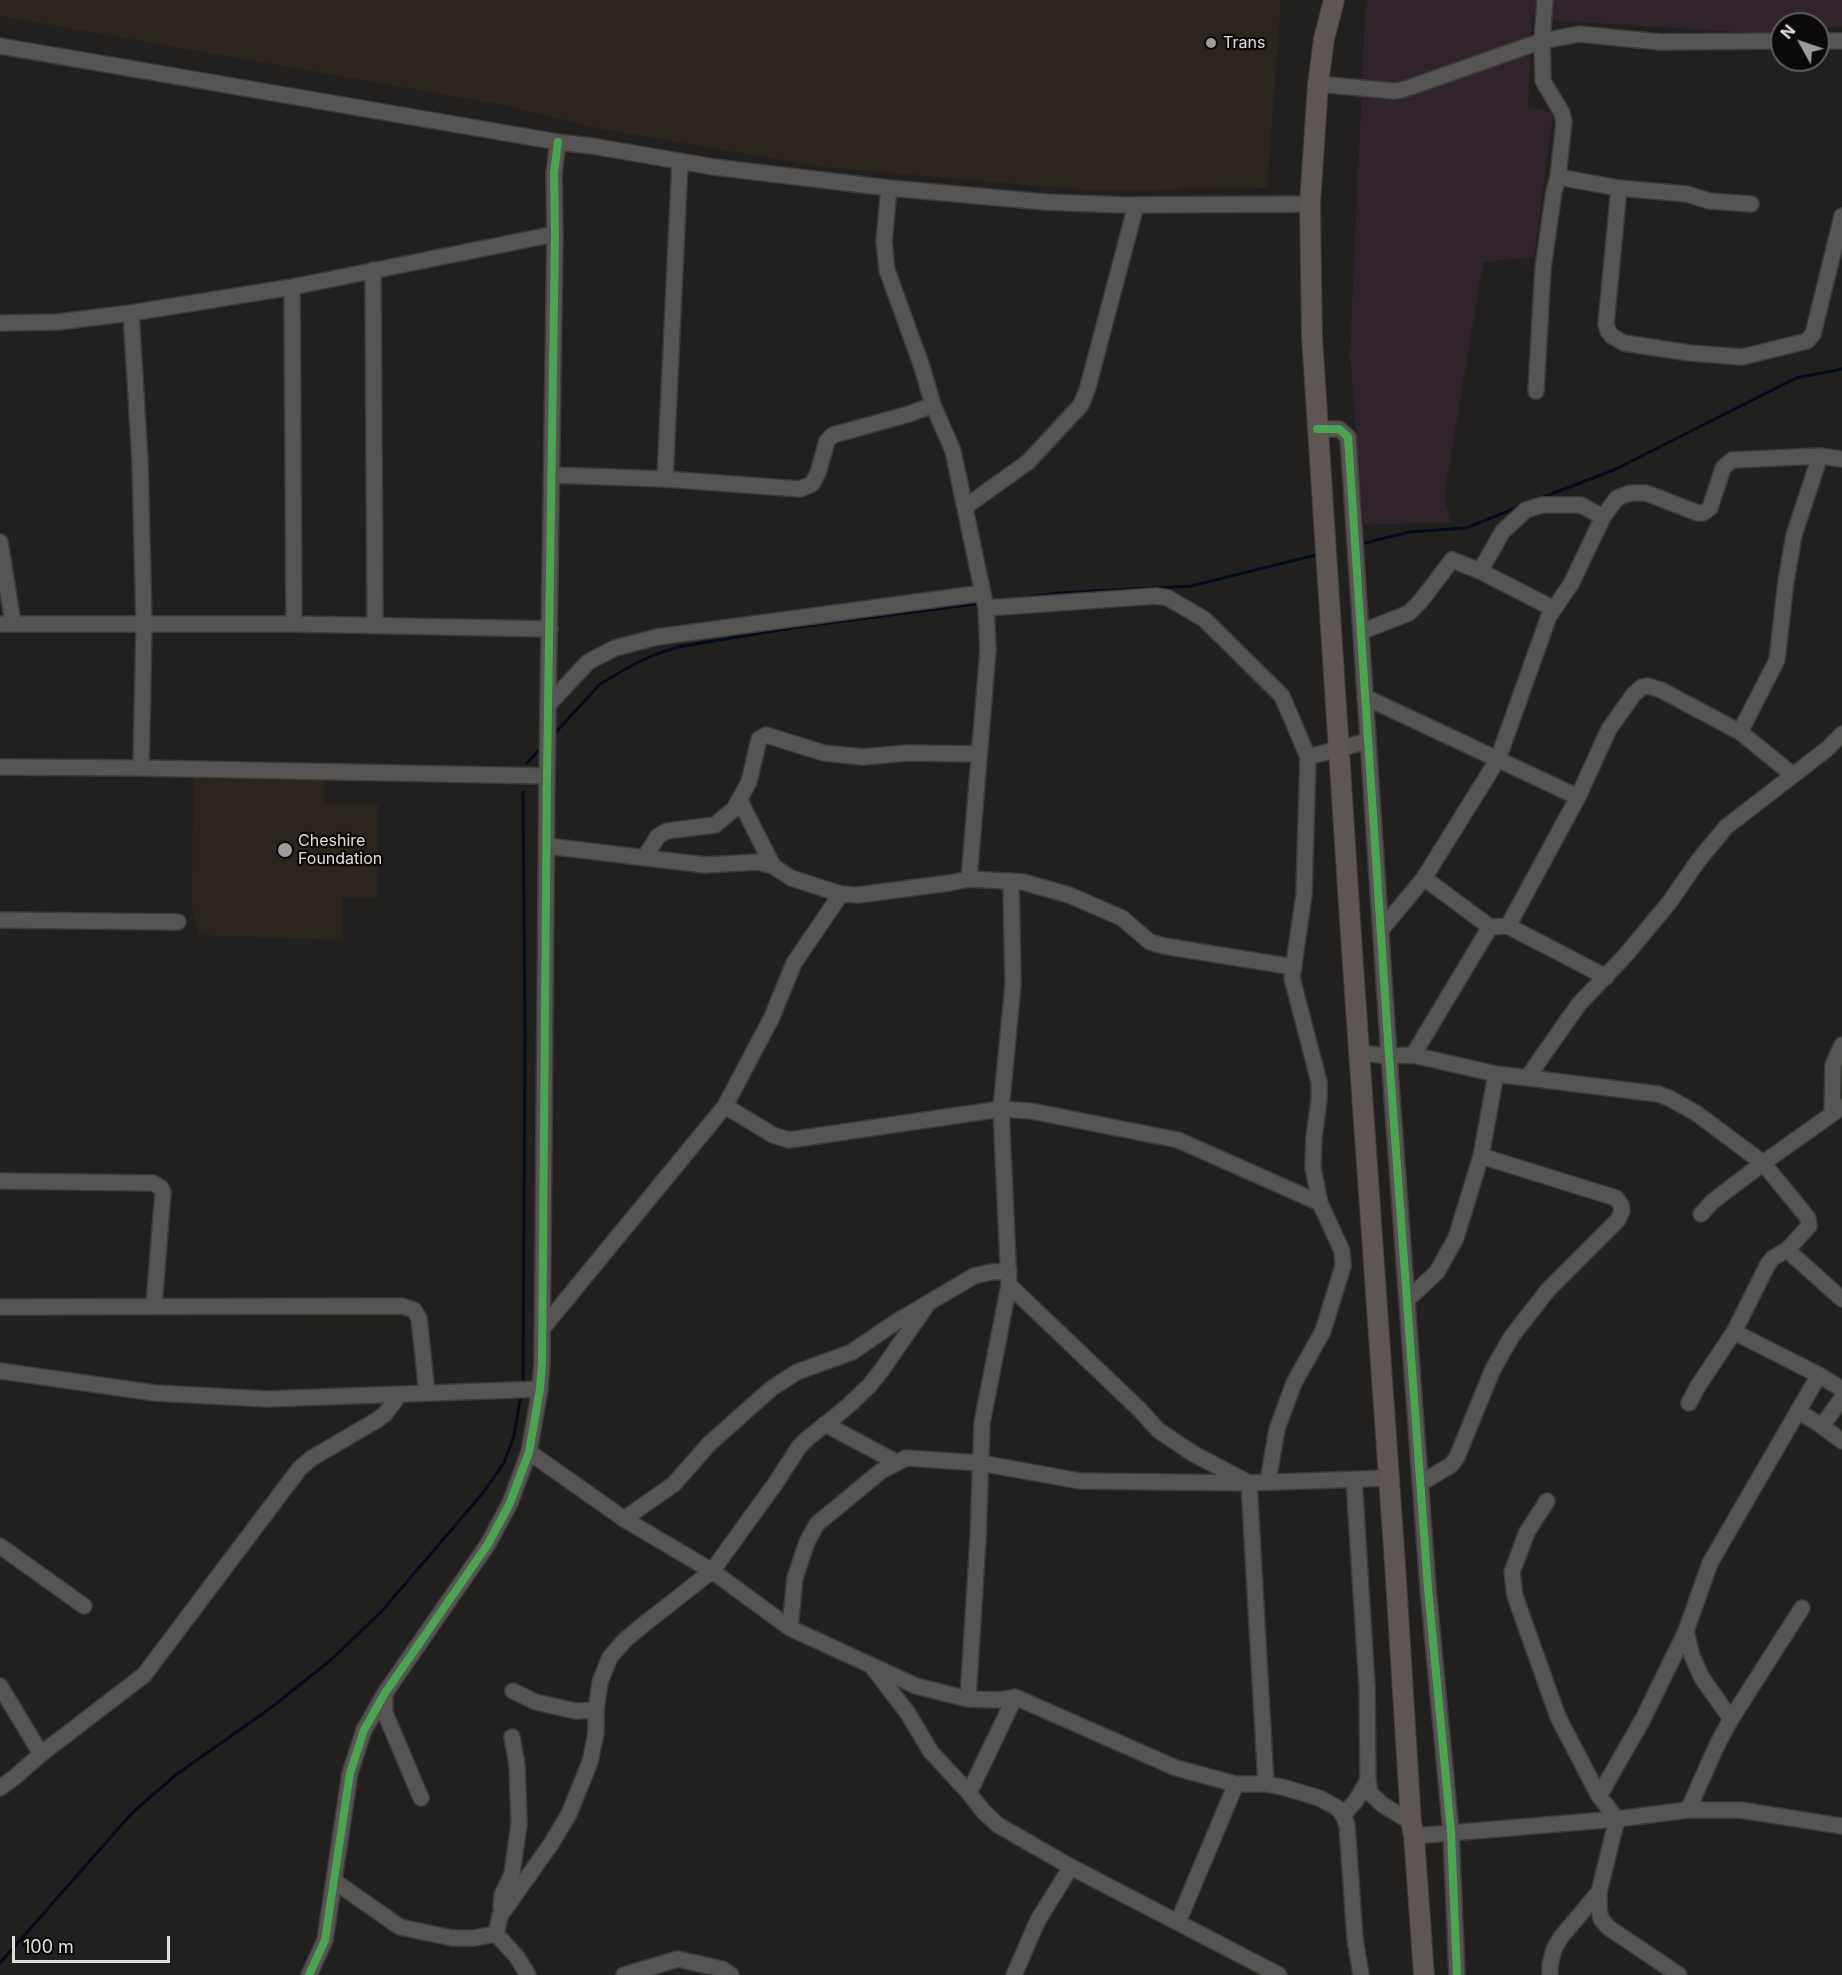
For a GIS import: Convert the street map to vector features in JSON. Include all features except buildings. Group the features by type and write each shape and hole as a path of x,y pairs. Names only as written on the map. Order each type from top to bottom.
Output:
{"main road":[{"path":"1322,0 1324,39"},
{"path":"1334,0 1324,39 1318,84 1310,204 1312,337 1412,1829 1424,1975"}],"street":[{"path":"1536,391 1543,268 1558,177 1564,122 1562,112 1543,81 1542,41 1545,0"},
{"path":"1318,84 1402,90 1542,41 1579,33 1660,42 1770,41"},
{"path":"0,46 558,142 680,161 889,188 1046,202 1136,205 1310,204"},
{"path":"309,1975 325,1940 350,1773 364,1730 385,1693 488,1544 510,1503 529,1452 528,1389 542,1329 554,173 558,142"},
{"path":"554,173 569,153 592,146"},
{"path":"665,479 680,161"},
{"path":"1558,177 1619,188 1687,194 1704,200 1751,204"},
{"path":"889,188 884,242 887,270 922,367 933,405 953,451 984,601 988,650 969,879"},
{"path":"1619,188 1606,324 1608,331 1624,343 1690,353 1742,357 1808,341 1813,334 1842,216"},
{"path":"965,507 1028,462 1081,405 1088,387 1136,205"},
{"path":"0,323 58,322 130,313 292,287 555,234"},
{"path":"373,270 375,626"},
{"path":"292,287 294,624"},
{"path":"130,313 140,461 144,625 141,768"},
{"path":"552,475 665,479 800,489 812,484 818,473 827,441 833,435 933,405"},
{"path":"1317,429 1339,429 1348,437 1389,1056 1428,1588 1450,1832 1457,1975"},
{"path":"1381,930 1424,879 1498,759 1545,624 1571,584 1603,517 1617,498 1630,493 1652,494 1703,513 1710,508 1723,468 1729,462 1820,456 1842,459"},
{"path":"1740,732 1777,660 1794,535 1820,456"},
{"path":"1480,571 1503,531 1526,510 1542,505 1581,505 1603,517"},
{"path":"0,542 6,623 294,624 550,629"},
{"path":"1361,632 1409,614 1451,560 1480,571 1554,609"},
{"path":"548,705 588,662 615,648 657,637 984,601 1156,596 1168,598 1204,619 1282,696 1308,757 1304,894 1293,967 1293,986 1319,1082 1320,1100 1312,1168 1320,1203 1342,1251 1343,1266 1323,1331 1294,1383 1276,1429 1269,1481"},
{"path":"1508,926 1578,797 1609,729 1634,693 1642,687 1661,690 1740,732 1793,776"},
{"path":"1365,697 1578,797"},
{"path":"1527,1078 1572,1013 1669,903 1698,861 1726,827 1827,749 1842,734"},
{"path":"645,857 658,836 667,831 715,825 734,809 749,782 759,740 766,735 824,753 863,757 907,753 979,754"},
{"path":"1308,757 1368,741"},
{"path":"0,767 547,776"},
{"path":"740,801 773,866"},
{"path":"547,846 705,865 758,861 773,866 791,878 841,894 858,895 969,879 1023,882 1069,895 1102,908 1122,918 1150,942 1198,953 1248,958 1293,967"},
{"path":"1424,879 1490,927 1508,926 1606,977"},
{"path":"968,1699 978,1539 982,1423 1009,1278 1001,1109 1013,985 1011,881"},
{"path":"542,1329 725,1106 771,1019 794,963 841,894"},
{"path":"0,920 178,922"},
{"path":"1413,1055 1490,927"},
{"path":"1701,1214 1712,1202 1837,1109 1833,1065 1842,1045"},
{"path":"1360,1053 1389,1056 1413,1055 1496,1074 1644,1091 1669,1098 1695,1113 1763,1163 1809,1222 1807,1230 1787,1250 1773,1257 1768,1264 1734,1332 1689,1403"},
{"path":"1407,1300 1437,1272 1456,1238 1481,1156 1496,1074"},
{"path":"725,1106 773,1134 789,1140 1001,1109 1031,1111 1178,1140 1320,1203"},
{"path":"1421,1483 1451,1465 1457,1457 1493,1369 1512,1336 1548,1290 1618,1220 1622,1211 1616,1198 1481,1156"},
{"path":"0,1180 153,1184 161,1188 163,1192 154,1306"},
{"path":"1787,1250 1842,1299"},
{"path":"624,1519 674,1484 709,1444 771,1388 797,1372 852,1352 896,1322 974,1276 991,1272 1009,1278 1158,1430 1185,1449 1249,1483"},
{"path":"500,1916 551,1844 569,1814 590,1762 596,1733 600,1682 610,1657 625,1640 712,1571 799,1447 870,1385 927,1305"},
{"path":"0,1307 402,1306 414,1310 419,1318 427,1393"},
{"path":"1734,1332 1842,1389"},
{"path":"0,1371 154,1393 267,1398 528,1389"},
{"path":"1599,1796 1643,1719 1686,1631 1710,1563 1819,1375"},
{"path":"0,1788 40,1754 144,1675 300,1468 312,1458 377,1420 385,1414 399,1395"},
{"path":"1822,1426 1842,1398"},
{"path":"1798,1411 1842,1441"},
{"path":"825,1424 896,1462"},
{"path":"529,1452 624,1519 712,1571 790,1628 916,1686 968,1699 1000,1700 1015,1697 1176,1768 1236,1784 1266,1784 1286,1788 1319,1798 1336,1807 1347,1825 1355,1939 1361,1975"},
{"path":"790,1628 795,1578 807,1542 817,1524 881,1471 896,1462 913,1457 980,1463 1080,1481 1249,1483 1389,1478"},
{"path":"1354,1479 1370,1793 1412,1829 1450,1832 1617,1819 1688,1810 1740,1810 1842,1826"},
{"path":"1249,1483 1266,1784"},
{"path":"1547,1501 1527,1533 1512,1572 1515,1596 1558,1717 1599,1796 1617,1819"},
{"path":"0,1546 84,1606"},
{"path":"1688,1810 1731,1719 1802,1608"},
{"path":"1686,1631 1692,1656 1702,1678 1731,1719"},
{"path":"871,1666 907,1712 931,1752 998,1825 1071,1867 1279,1975"},
{"path":"0,1686 40,1754"},
{"path":"513,1691 536,1702 553,1706 576,1711 596,1710"},
{"path":"385,1693 385,1713 421,1798"},
{"path":"969,1793 1015,1697"},
{"path":"496,1934 502,1895 512,1874 519,1824 517,1765 512,1737"},
{"path":"1342,1815 1355,1802 1368,1780"},
{"path":"1178,1922 1236,1784"},
{"path":"1617,1819 1599,1892 1601,1919 1609,1928 1679,1975"},
{"path":"1014,1975 1038,1920 1071,1867"},
{"path":"334,1881 400,1927 452,1938 474,1938 496,1934"},
{"path":"1550,1975 1550,1965 1557,1943 1599,1892"},
{"path":"496,1934 517,1956 528,1975"},
{"path":"624,1975 678,1959 722,1969 731,1975"}],"shaded area":[{"path":"0,0 1281,0 1267,188 1087,190 823,167 602,129 504,105 0,16"},
{"path":"1368,0 1842,0 1842,26 1830,28 1830,12 1770,12 1770,34 1562,21 1532,14 1528,107 1553,113 1534,257 1483,262 1444,497 1451,522 1364,525 1350,355 1365,16"},
{"name":"Cheshire Foundation","path":"193,778 324,779 324,803 378,804 377,897 343,897 343,940 199,935 192,906"}],"waterway":[{"path":"1538,499 1614,470 1796,378 1842,369"},
{"path":"1361,544 1409,532 1466,528 1521,506"},
{"path":"1016,599 1058,593 1191,586 1316,555"},
{"path":"556,732 600,684 636,663 678,647 798,627 976,604"},
{"path":"527,763 539,750"},
{"path":"523,792 525,1034 523,1385"},
{"path":"0,1963 132,1813 177,1774 272,1707 332,1659 382,1611 482,1494 504,1463 514,1436 521,1395"}],"cycle path":[{"path":"309,1975 325,1940 350,1773 364,1730 385,1693 488,1544 510,1503 529,1452 540,1389 554,173 558,142"},
{"path":"1317,429 1339,429 1348,437 1389,1056 1428,1588 1451,1832 1457,1975"}],"place":[{"name":"Trans","path":"1211,43"},
{"name":"Cheshire Foundation","path":"285,850"}]}
